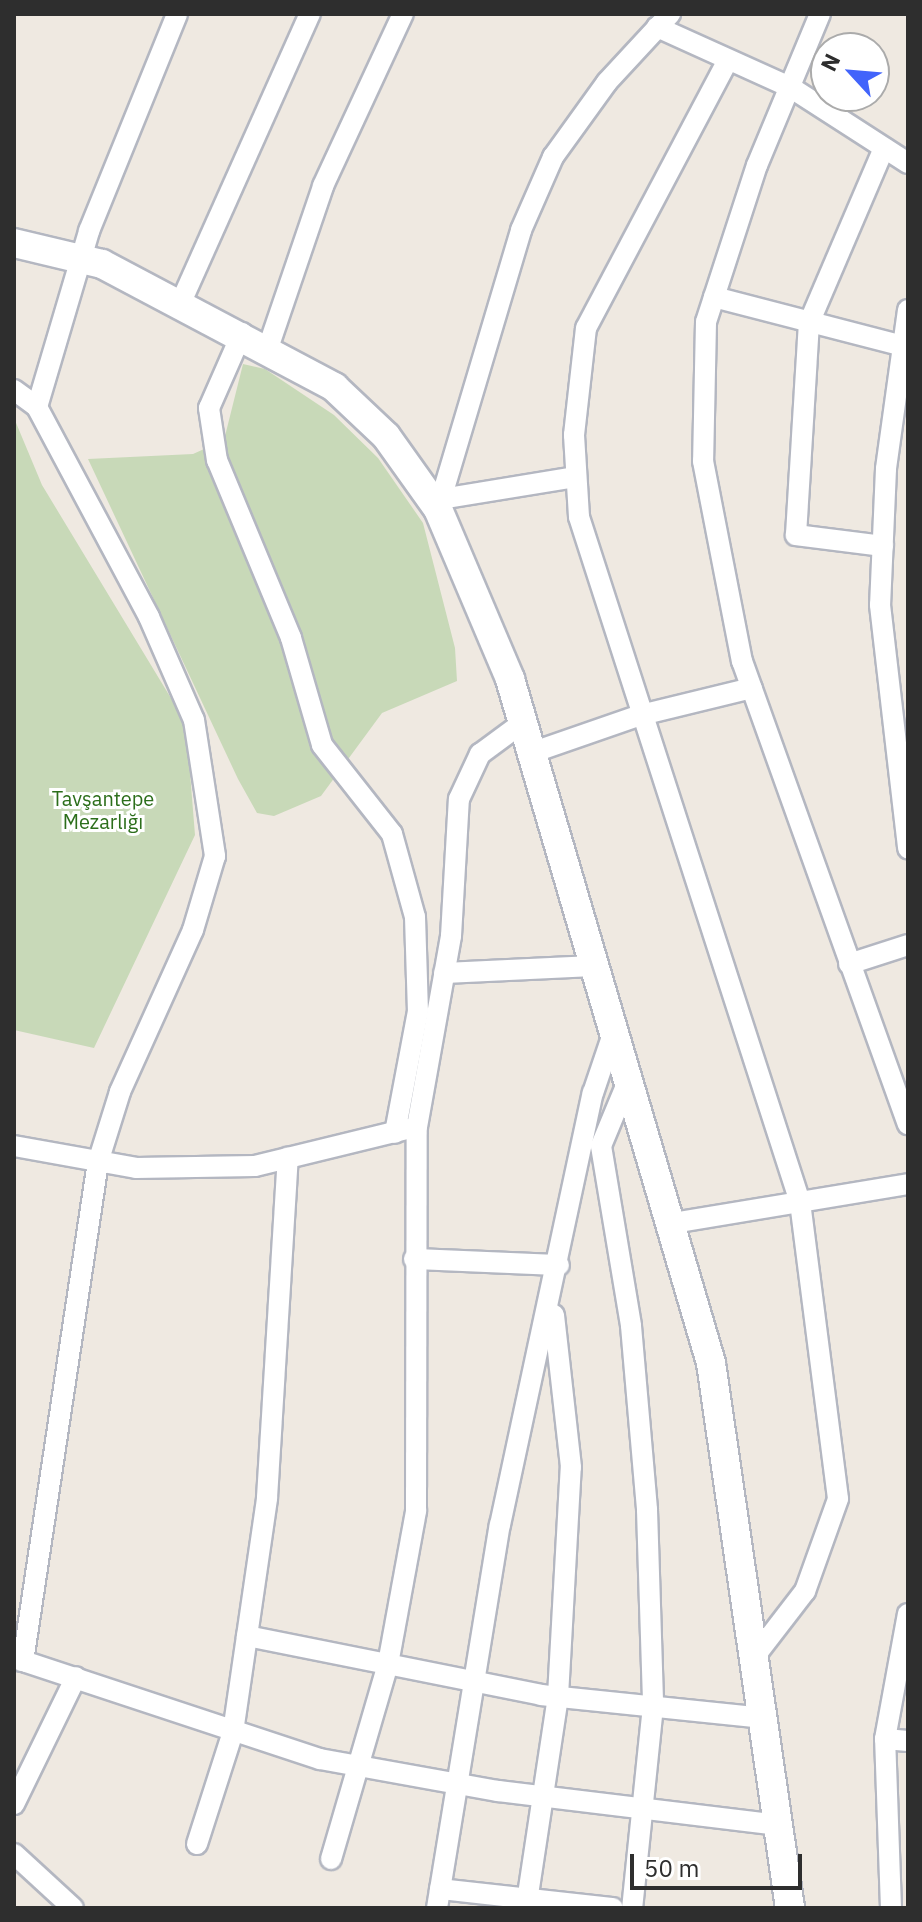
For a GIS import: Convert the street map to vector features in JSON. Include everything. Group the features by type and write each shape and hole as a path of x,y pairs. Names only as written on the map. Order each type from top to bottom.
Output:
{"street":[{"path":"37,407 125,129 177,14"},
{"path":"181,302 310,14"},
{"path":"268,348 323,186 403,14"},
{"path":"820,14 790,87 706,322 703,461 752,688 908,1124"},
{"path":"440,504 521,230 553,157 663,21 728,60 790,87 908,163"},
{"path":"728,60 586,328 576,477 579,517 800,1202 838,1499 805,1591 755,1656"},
{"path":"883,546 796,535 809,323 884,148"},
{"path":"14,243 82,257 242,333 334,387 386,436 440,504 522,723 613,1034 673,1223 711,1363 790,1908"},
{"path":"714,297 904,345"},
{"path":"908,310 883,546 887,695 908,848"},
{"path":"242,333 209,408 217,460 291,638 322,745 392,834 415,917 418,1011 395,1133"},
{"path":"14,390 37,407 149,617 194,720 215,856 193,930 120,1092 98,1162 18,1660 233,1732 359,1766 643,1812 777,1825"},
{"path":"440,504 576,477"},
{"path":"531,753 641,715 752,688"},
{"path":"331,1859 388,1664 416,1511 414,1259 417,1127 444,973 459,799 480,754 522,723"},
{"path":"849,964 908,945"},
{"path":"444,973 594,966"},
{"path":"613,1034 593,1093 473,1681 438,1898 613,1908"},
{"path":"628,1081 601,1146 631,1326 653,1706 632,1908"},
{"path":"14,1146 98,1162 255,1166 417,1127"},
{"path":"197,1844 233,1732 267,1498 288,1158"},
{"path":"673,1223 908,1184"},
{"path":"414,1259 559,1265"},
{"path":"526,1903 558,1696 571,1467 552,1299"},
{"path":"891,1908 885,1739 908,1614"},
{"path":"247,1636 558,1696 764,1718"},
{"path":"14,1804 76,1677"},
{"path":"885,1739 908,1741"},
{"path":"14,1854 73,1908"}],"green space":[{"path":"243,364 265,369 334,415 378,458 423,523 455,648 457,681 382,713 321,796 274,816 257,813 238,779 88,459 193,454 224,440"},
{"name":"Tavşantepe Mezarlığı","path":"14,418 42,485 186,723 195,835 94,1048 14,1030"}]}
